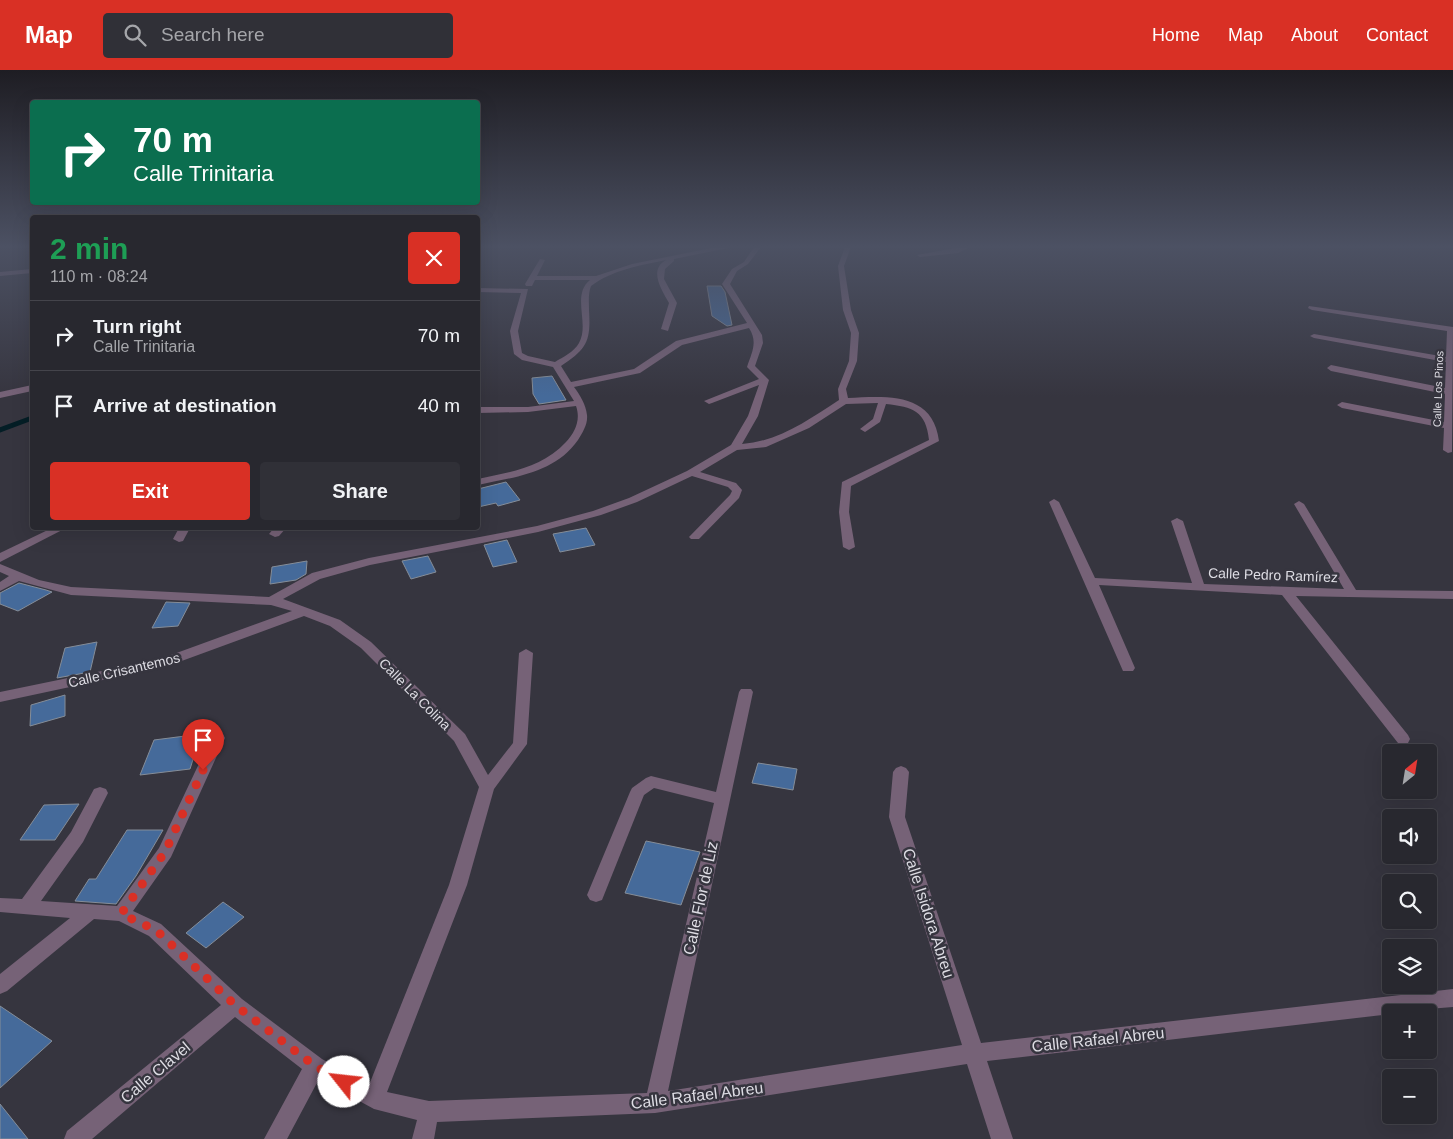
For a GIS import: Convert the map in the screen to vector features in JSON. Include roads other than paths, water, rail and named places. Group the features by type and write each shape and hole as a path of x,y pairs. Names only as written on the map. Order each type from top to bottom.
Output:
{"street":[{"path":"480,482 536,468 552,461 564,450 579,431 583,415 579,403 556,365 525,358 518,354 514,330 524,297"},
{"path":"556,365 580,350 588,334 585,297"},
{"path":"665,329 673,303 670,297"},
{"path":"734,297 758,335 759,343 751,367 765,380"},
{"path":"844,401 842,389 853,361 855,333 847,310 845,297"},
{"path":"1312,308 1452,329"},
{"path":"569,385 637,371 679,343 750,325"},
{"name":"Calle Los Pinos","path":"1448,450 1452,329"},
{"path":"1314,336 1451,360"},
{"path":"1332,368 1450,392"},
{"path":"709,401 765,380"},
{"path":"735,447 753,416 765,380"},
{"path":"0,395 30,388"},
{"path":"866,429 877,420 883,400"},
{"path":"271,601 316,576 369,562 538,529 597,513 633,500 691,473 735,447 763,445 806,426 844,401 883,400 908,405 926,414 934,441 846,484 844,512 849,547"},
{"path":"480,410 536,410 579,403"},
{"path":"1342,405 1448,426"},
{"path":"691,473 732,485 737,490 734,496 694,538"},
{"path":"1054,502 1091,581 1128,668"},
{"path":"1299,504 1352,593"},
{"path":"1177,521 1199,587"},
{"path":"0,558 56,530"},
{"path":"179,539 183,530"},
{"name":"Calle La Colina","path":"0,568 50,587 71,591 271,601 282,603 335,623 366,645 460,738 487,787"},
{"path":"0,587 18,576"},
{"name":"Calle Pedro Ramírez","path":"1091,581 1286,592 1453,595"},
{"path":"1286,592 1403,739"},
{"name":"Calle Crisantemos","path":"0,697 163,664 302,612"},
{"path":"374,1099 458,885 487,787 520,744 526,654"},
{"name":"Calle Flor de Liz","path":"655,1103 746,692"},
{"path":"121,914 165,852 218,738"},
{"name":"Calle Isidora Abreu","path":"901,772 896,817 1002,1139"},
{"path":"596,895 638,792 650,782 722,799"},
{"path":"26,907 77,837 100,793"},
{"name":"Calle Rafael Abreu","path":"0,905 121,914 156,930 235,1005 315,1066 374,1099 429,1112 655,1103 975,1053 1453,998"},
{"path":"0,985 89,913"},
{"name":"Calle Clavel","path":"75,1139 235,1005"},
{"path":"275,1139 315,1066"},
{"path":"423,1139 429,1112"}],"waterway":[{"path":"0,430 30,419"}]}
